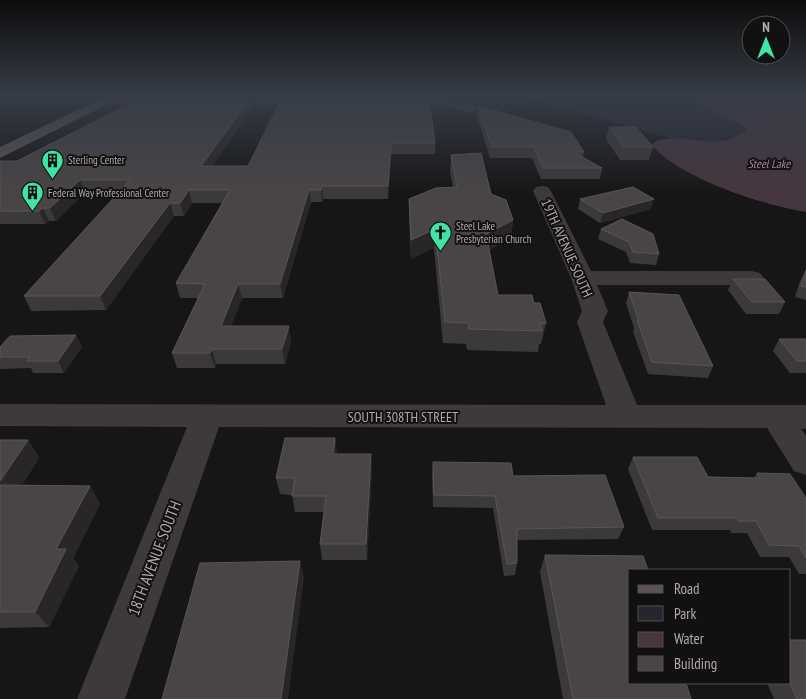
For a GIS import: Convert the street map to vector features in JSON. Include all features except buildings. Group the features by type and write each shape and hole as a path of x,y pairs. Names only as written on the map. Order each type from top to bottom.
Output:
{"main road":[{"path":"0,139 22,129"},
{"path":"0,153 51,129"}],"street":[{"name":"19TH AVENUE SOUTH","path":"542,191 583,278 595,311 590,322 626,417"},
{"path":"583,278 752,278"},
{"name":"SOUTH 308TH STREET","path":"0,415 791,417"},
{"name":"18TH AVENUE SOUTH","path":"101,699 207,416"},
{"path":"791,417 806,461"}],"green space":[{"path":"637,129 746,129 744,134 711,141 678,139"}],"water":[{"name":"Steel Lake","path":"746,129 806,129 806,212 745,197 724,189 683,169 665,158 651,145 664,139 721,141 744,133"}],"place":[{"name":"Sterling Center","path":"52,179"},
{"name":"Federal Way Professional Center","path":"32,212"},
{"name":"Steel Lake Presbyterian Church","path":"440,251"}]}
